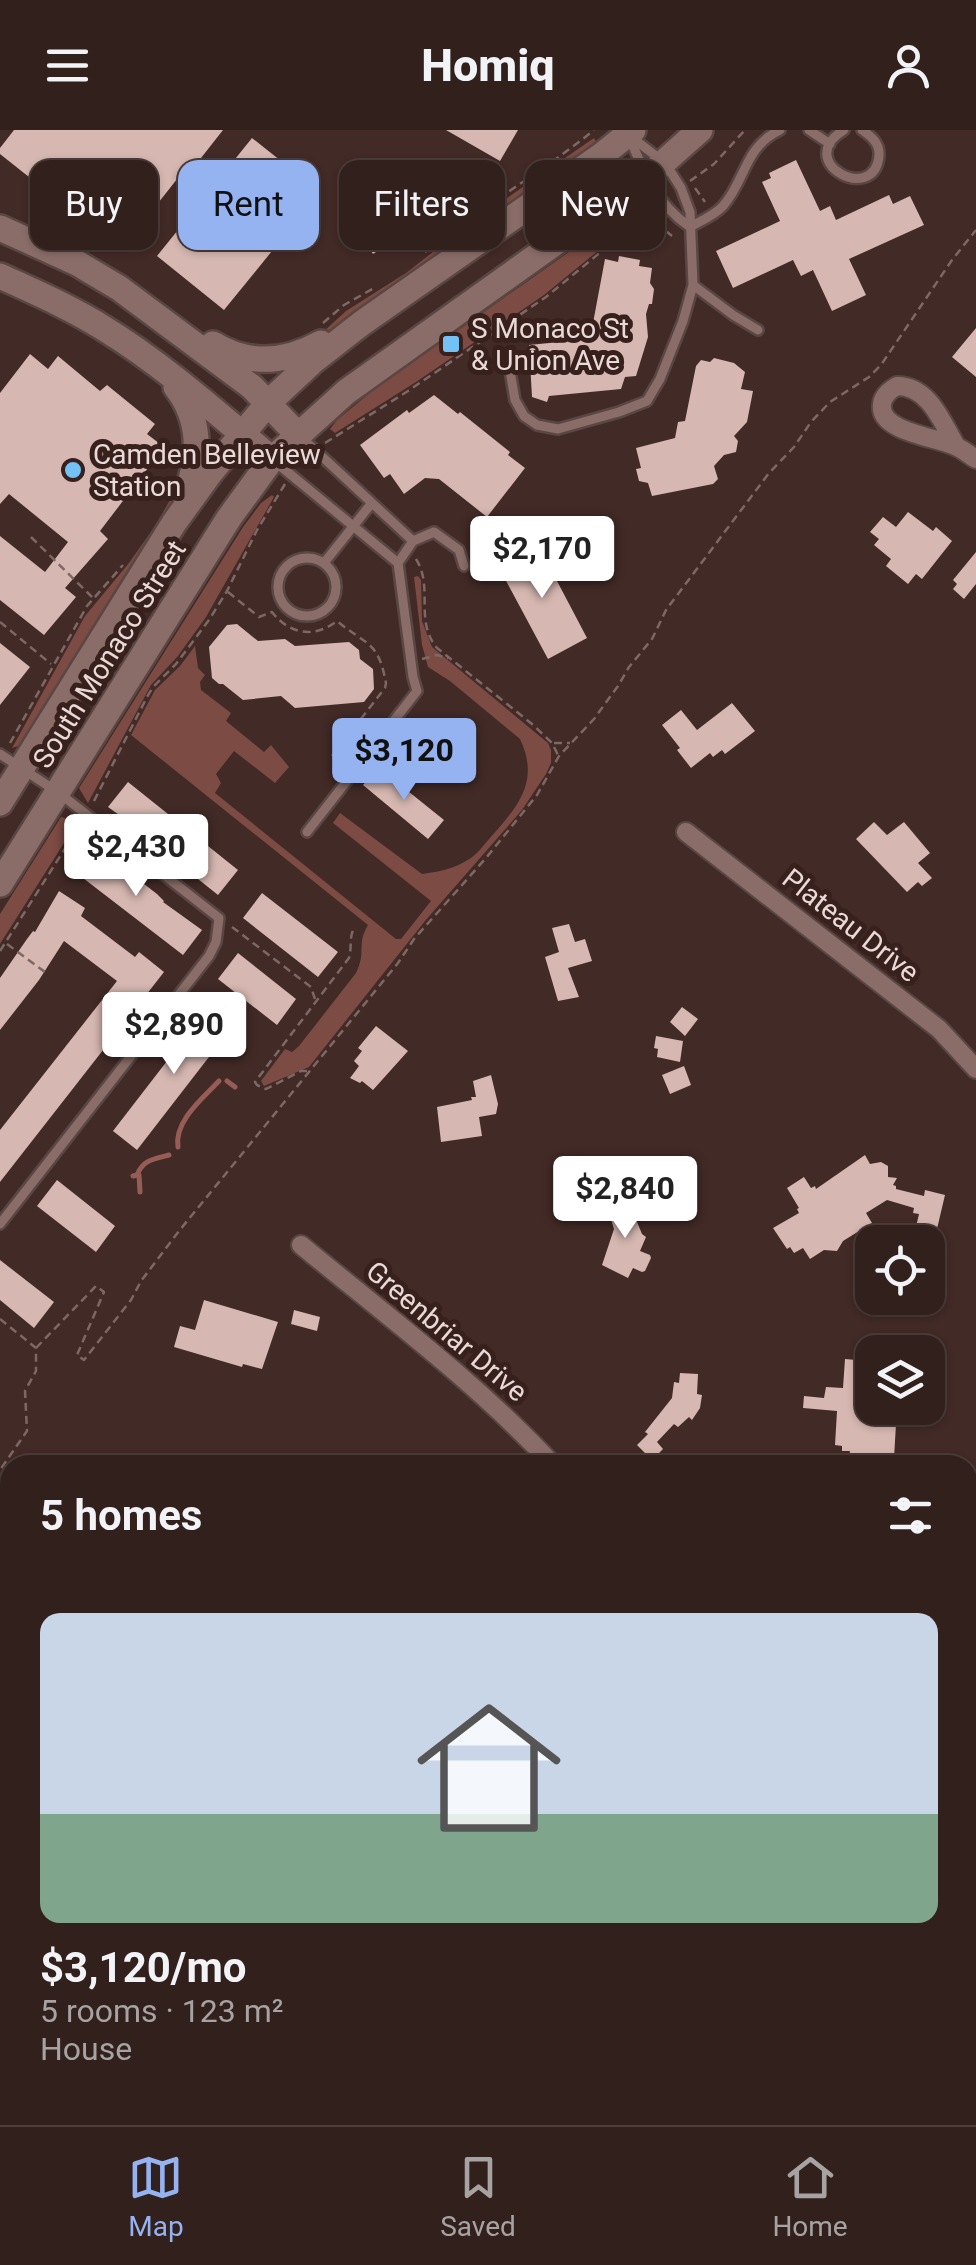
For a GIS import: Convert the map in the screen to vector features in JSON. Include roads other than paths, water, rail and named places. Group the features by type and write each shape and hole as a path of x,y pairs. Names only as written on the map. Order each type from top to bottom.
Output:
{"main road":[{"name":"South Monaco Street","path":"665,162 700,130"},
{"name":"South Monaco Street","path":"0,803 174,523 268,402 312,362 378,312 602,155 629,131"},
{"path":"0,211 30,234"},
{"path":"0,228 30,240"},
{"path":"51,250 218,348 260,361 306,351 378,312"},
{"name":"South Monaco Street","path":"0,884 229,518 272,459 346,392 544,250"},
{"path":"0,276 101,326 151,360 272,459"},
{"path":"119,288 233,371 298,434"},
{"path":"151,360 187,403 196,427 195,466 174,523"}],"street":[{"path":"956,446 976,459"},
{"name":"Plateau Drive","path":"686,832 939,1029 976,1068"},
{"name":"Greenbriar Drive","path":"301,1245 484,1397 544,1455"}],"lane":[{"path":"690,227 727,202 759,144 780,130"},
{"path":"809,130 830,144"},
{"path":"844,130 830,144 828,157 837,173 848,178 864,177 874,168 879,155 872,136 862,130"},
{"path":"629,131 649,160"},
{"path":"629,131 649,160"},
{"path":"509,366 515,400 524,416 537,425 558,429 647,401 670,356 693,285 690,212 686,198 665,178"},
{"path":"665,192 676,218 690,227"},
{"path":"693,285 758,330"},
{"path":"298,434 411,545"},
{"path":"272,459 398,563 418,690 306,832"},
{"path":"324,563 372,504"},
{"path":"398,563 411,545 434,532 459,550 464,566"},
{"path":"300,558 324,563 335,580 332,602 320,614 310,616 288,610 278,597 282,570 300,558"},
{"path":"0,754 59,793 219,918 216,942 206,961 0,1224"}],"waterway":[{"path":"178,1147 185,1119 219,1081"},
{"path":"227,1081 235,1087"},
{"path":"133,1176 149,1161 169,1155"},
{"path":"139,1175 140,1192"}],"place":[{"name":"S Monaco St & Union Ave","path":"451,344"},
{"name":"Camden Belleview Station","path":"73,470"}]}
